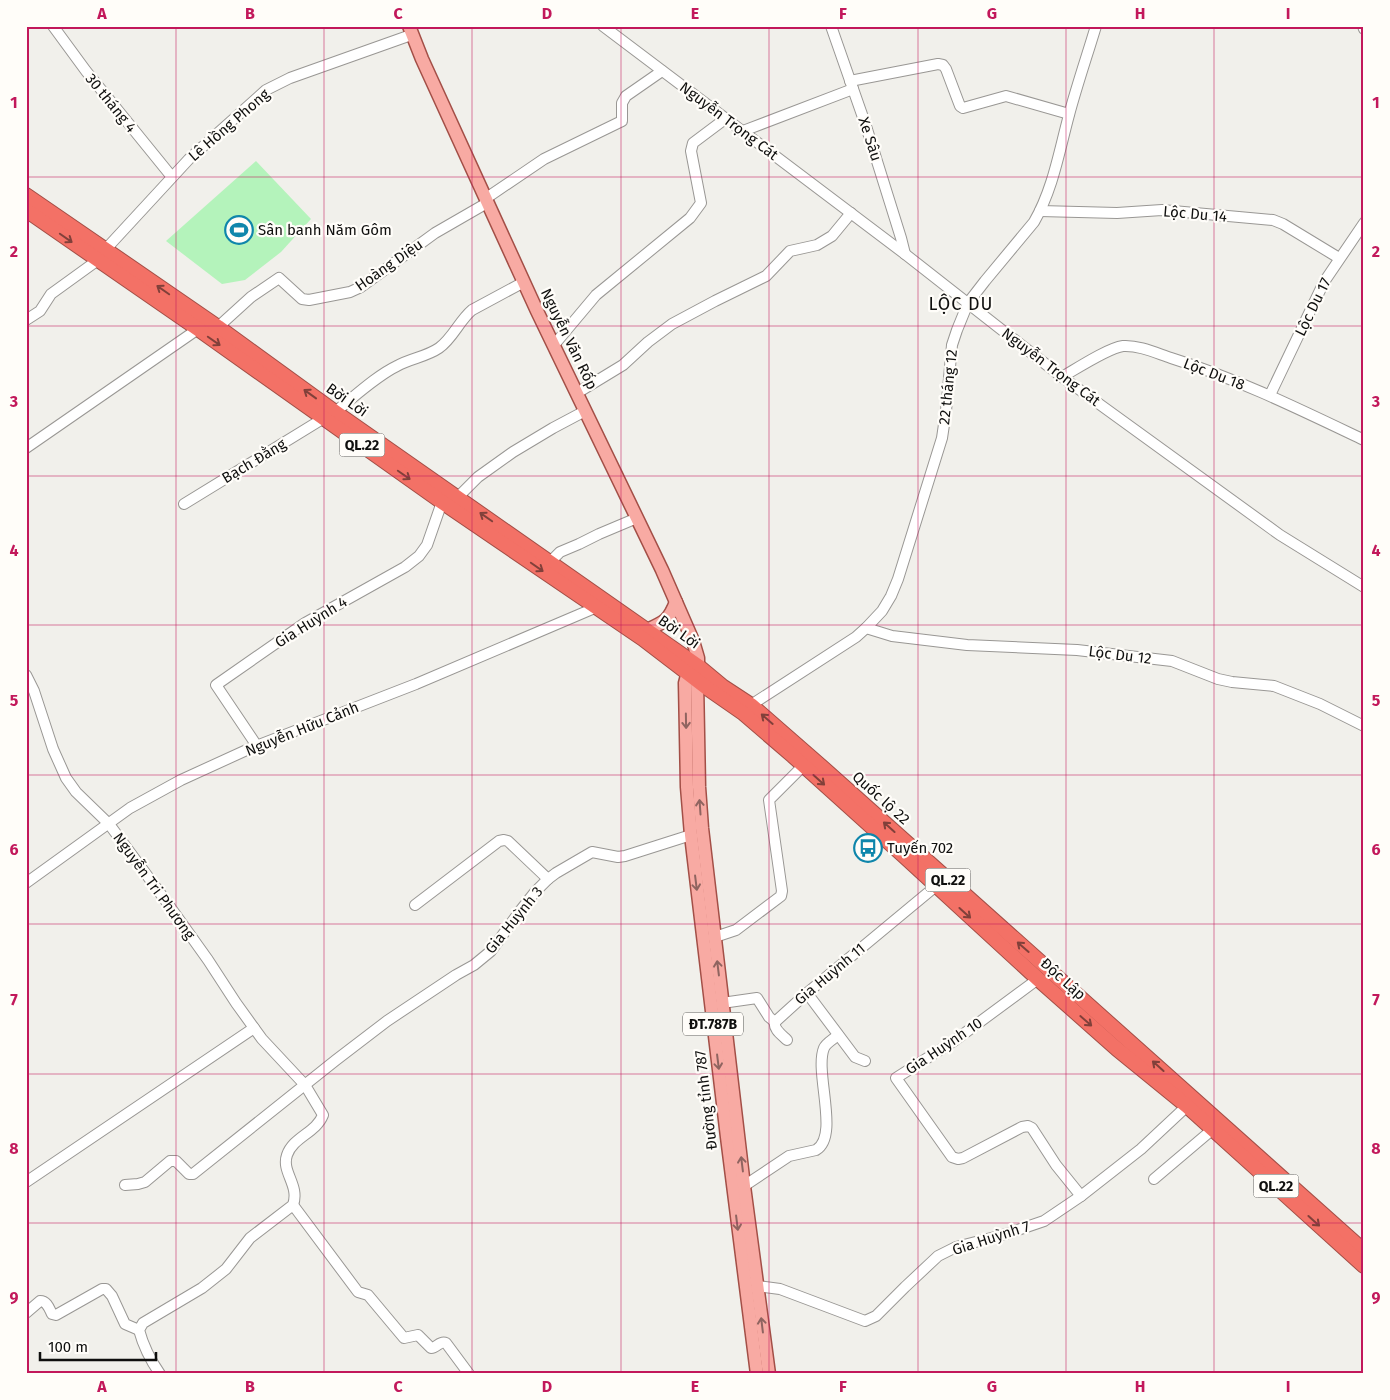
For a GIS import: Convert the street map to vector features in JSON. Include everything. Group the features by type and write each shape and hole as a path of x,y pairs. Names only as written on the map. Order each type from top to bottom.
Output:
{"highway":[{"name":"Bời Lời","path":"26,196 198,329 458,497 648,630 694,673"},
{"name":"Bời Lời","path":"26,210 218,327 442,502 694,673"},
{"name":"Quốc lộ 22","path":"694,673 722,686 747,709 822,767 1190,1103"},
{"name":"Độc Lập","path":"747,709 804,765 1117,1049 1190,1103 1364,1251"},
{"name":"Độc Lập","path":"1190,1103 1213,1130 1364,1266"}],"main road":[{"name":"Nguyễn Văn Rốp","path":"410,31 486,201 676,602 698,658 694,673"},
{"path":"648,630 662,624 671,614 676,602"},
{"name":"Đường tỉnh 787","path":"694,673 685,683 687,787 691,836 757,1374"},
{"name":"Đường tỉnh 787","path":"694,673 702,828 744,1186 769,1374"}],"street":[{"name":"30 tháng 4","path":"53,26 86,71 172,177"},
{"name":"Nguyễn Trọng Cát","path":"603,26 905,254 1062,377 1280,534 1364,587"},
{"name":"Xe Sâu","path":"831,26 866,126 902,238 905,254"},
{"name":"22 tháng 12","path":"747,709 866,628 882,611 891,596 942,438 952,345 968,303 1034,222 1040,211 1051,184 1069,114 1096,26"},
{"name":"Lê Hồng Phong","path":"26,320 40,311 51,294 102,255 189,159 266,90 298,75 410,31"},
{"path":"743,131 852,85 938,64 943,65 946,69 960,106 963,108 1006,96 1069,114"},
{"name":"Hoàng Diệu","path":"218,327 251,297 279,278 302,299 309,300 350,292 362,287 435,233 486,201 544,159 622,121 622,103 626,96 662,70"},
{"path":"554,345 596,295 690,218 701,204 691,151 693,143 725,119"},
{"name":"Lộc Du 14","path":"1040,211 1117,213 1162,210 1273,220 1283,224 1339,258"},
{"path":"577,393 623,365 648,342 672,324 715,300 766,276 790,251 817,245 832,236 851,213"},
{"name":"Lộc Du 17","path":"1270,395 1324,282 1364,223"},
{"name":"Bạch Đằng","path":"184,504 330,415 388,370 427,355 440,347 472,310 524,282"},
{"path":"26,448 198,329"},
{"name":"Lộc Du 18","path":"1062,377 1111,350 1122,346 1138,347 1188,363 1270,395 1364,440"},
{"path":"458,497 478,477 513,452 585,411"},
{"name":"Gia Huỳnh 4","path":"257,746 216,685 305,623 405,567 419,556 427,545 442,502"},
{"path":"550,562 560,552 637,518"},
{"name":"Nguyễn Hữu Cảnh","path":"26,883 130,808 181,780 257,746 416,684 596,607"},
{"name":"Lộc Du 12","path":"866,628 892,636 957,644 1077,650 1172,661 1218,679 1274,686 1320,704 1364,726"},
{"name":"Nguyễn Tri Phương","path":"26,675 34,691 53,749 66,778 76,792 109,824 254,1028 305,1085 322,1115 320,1122 298,1139 290,1148 286,1157 286,1168 294,1190 295,1198 293,1205"},
{"path":"715,937 736,930 781,896 782,891 769,800 804,765"},
{"name":"Gia Huỳnh 3","path":"125,1185 145,1182 170,1160 176,1161 189,1174 193,1174 387,1021 474,965 491,951 535,892 556,873 592,852 625,856 691,836"},
{"path":"415,905 499,841 504,840 508,841 548,879"},
{"name":"Gia Huỳnh 11","path":"775,1022 807,993 936,886"},
{"name":"Gia Huỳnh 10","path":"1038,979 954,1041 896,1078 952,1157 963,1158 1028,1126 1032,1128 1051,1158 1081,1196"},
{"path":"807,993 855,1057 865,1061"},
{"path":"722,1003 757,998 775,1022 776,1028 787,1040"},
{"path":"26,1182 254,1028"},
{"path":"744,1186 790,1156 820,1148 827,1127 823,1080 823,1051 825,1046 838,1035"},
{"name":"Gia Huỳnh 7","path":"757,1286 780,1289 865,1321 876,1316 938,1256 956,1247 1003,1235 1044,1221 1081,1196 1141,1148 1190,1103"},
{"path":"1154,1179 1213,1130"},
{"path":"160,1374 141,1337 139,1330 143,1323 202,1288 226,1269 250,1238 293,1205 358,1292 368,1295 404,1338 418,1335 431,1348 444,1342 446,1343 469,1374"},
{"path":"26,1313 40,1301 43,1301 52,1314 56,1315 106,1288 112,1296 125,1324 139,1330"}],"green space":[{"name":"Sân banh Năm Gôm","path":"256,161 311,219 281,252 245,280 222,284 166,241"}],"place":[{"name":"Sân banh Năm Gôm","path":"239,230"},
{"name":"Tuyến 702","path":"868,848"}],"district":[{"name":"LỘC DU","path":"961,304"}]}
